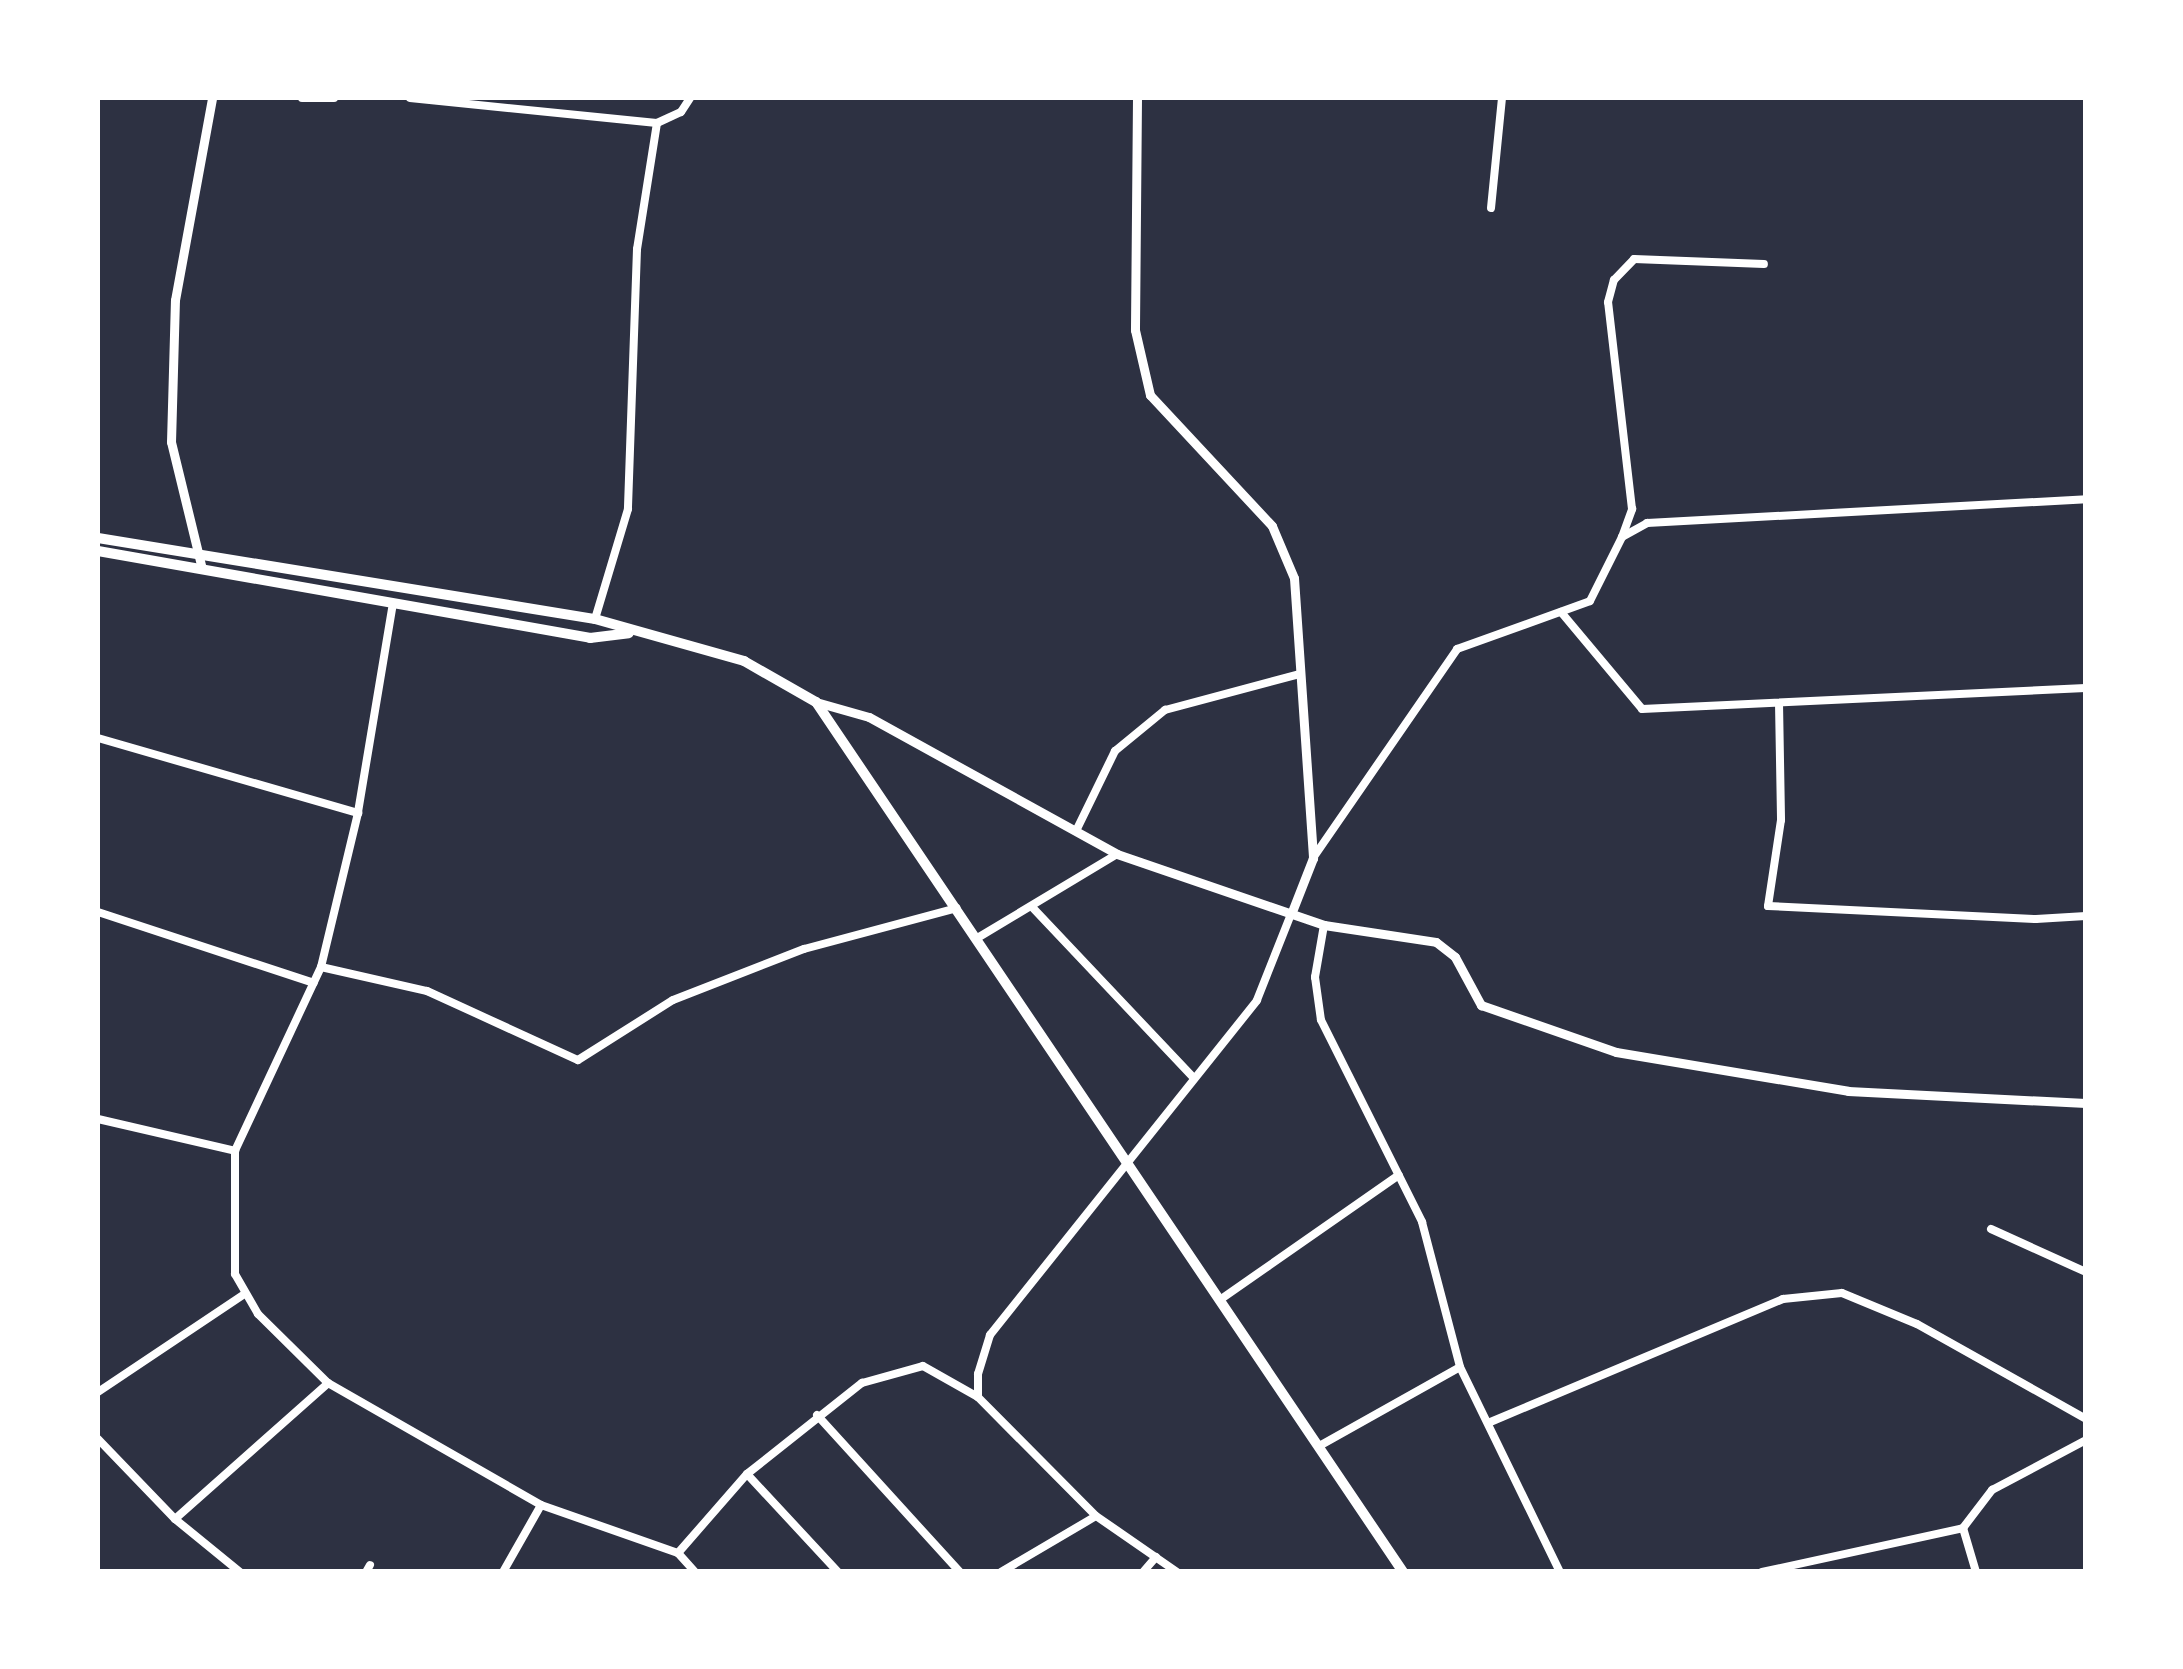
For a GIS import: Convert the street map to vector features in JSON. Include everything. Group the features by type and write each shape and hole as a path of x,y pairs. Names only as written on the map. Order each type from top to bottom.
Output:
{"main road":[{"path":"98,538 595,619 632,633 744,661 816,702 1224,1297 1403,1572"},
{"path":"98,551 590,638 632,633"}],"street":[{"path":"202,569 171,424 175,300 212,98"},
{"path":"302,98 334,98"},
{"path":"410,98 657,124 681,112 690,98"},
{"path":"1137,98 1136,330 1150,395 1272,526 1294,578 1314,858"},
{"path":"1491,208 1502,98"},
{"path":"595,619 628,508 637,248 657,124"},
{"path":"978,1397 978,1374 990,1335 1256,1000 1314,858 1457,649 1590,600 1632,508 1608,302 1614,280 1634,259 1764,264"},
{"path":"1622,537 1647,523 2086,499"},
{"path":"393,603 358,814 320,967 235,1151 232,1250 243,1295 328,1383 542,1505 678,1553 695,1572"},
{"path":"1561,612 1642,709 2086,688"},
{"path":"1076,831 1115,752 1164,710 1299,674"},
{"path":"816,702 869,717 1118,854 1324,926 1436,942 1454,956 1482,1005 1654,1061 1848,1091 2086,1103"},
{"path":"1779,703 1781,820 1768,906 2036,919 2086,916"},
{"path":"98,738 358,814"},
{"path":"979,936 1033,908 1118,854"},
{"path":"320,967 427,991 578,1060 689,994 804,949 957,908"},
{"path":"1033,908 1194,1078"},
{"path":"98,912 314,983"},
{"path":"1324,926 1315,976 1321,1020 1422,1222 1460,1366 1560,1572"},
{"path":"98,1119 235,1151"},
{"path":"1224,1297 1399,1175"},
{"path":"1992,1229 2086,1272"},
{"path":"1488,1423 1783,1299 1842,1293 1918,1324 2086,1418"},
{"path":"98,1392 243,1295"},
{"path":"678,1553 747,1474 817,1415 862,1382 923,1366 978,1397 1096,1516 1178,1572"},
{"path":"1321,1446 1460,1366"},
{"path":"175,1520 328,1383"},
{"path":"817,1415 960,1572"},
{"path":"98,1439 175,1520 240,1572"},
{"path":"1762,1572 1963,1528 1992,1490 2086,1440"},
{"path":"747,1474 838,1572"},
{"path":"503,1572 542,1505"},
{"path":"1001,1572 1096,1516"},
{"path":"1963,1528 1976,1572"},
{"path":"1144,1572 1156,1557"}]}
